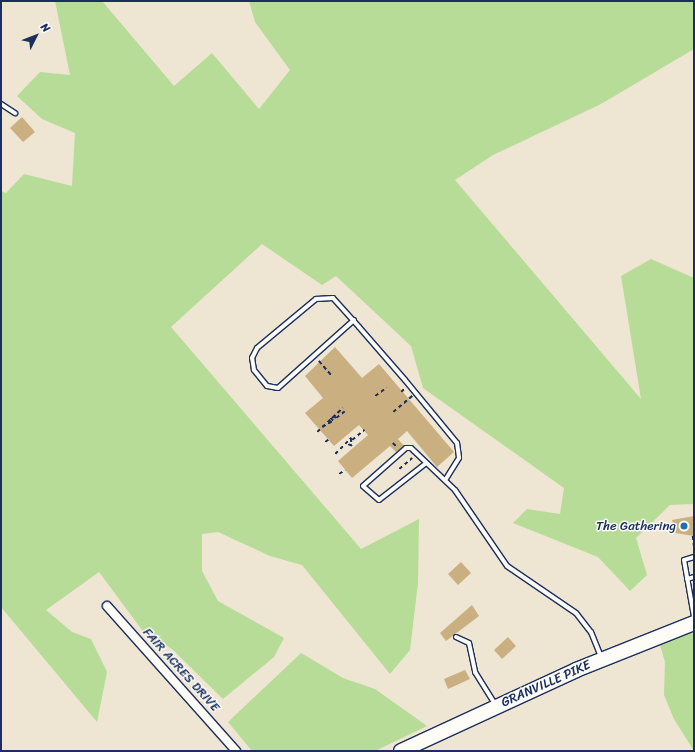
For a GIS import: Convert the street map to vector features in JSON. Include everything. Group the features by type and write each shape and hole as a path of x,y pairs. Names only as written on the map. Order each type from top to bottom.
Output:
{"highway":[{"name":"GRANVILLE PIKE","path":"401,751 496,706 602,660 694,623"}],"street":[{"name":"FAIR ACRES DRIVE","path":"107,606 236,751"}],"lane":[{"path":"1,104 15,113"},
{"path":"354,320 278,388 267,386 254,370 252,361 255,349 319,297 334,298 354,320 457,443 459,458 445,480"},
{"path":"425,464 379,500 364,486 407,447 445,480 475,514 494,551 507,566 525,581 561,600 583,620 602,660"},
{"path":"694,557 684,560 694,617"},
{"path":"687,579 694,577"},
{"path":"456,637 469,643 475,672 496,706"}],"path":[{"path":"319,361 333,377"},
{"path":"375,396 386,388"},
{"path":"401,392 405,388"},
{"path":"393,412 412,396"},
{"path":"317,432 330,418 343,408"},
{"path":"334,416 336,418 345,411"},
{"path":"352,440 364,430"},
{"path":"335,454 346,444 347,438 352,440"},
{"path":"325,442 329,440"},
{"path":"346,444 352,446 352,440"},
{"path":"393,443 398,448"},
{"path":"404,455 409,461"},
{"path":"399,469 412,458"},
{"path":"339,474 345,470"},
{"path":"693,536 694,546"}],"green space":[{"path":"55,1 102,1 174,86 212,53 259,109 290,70 255,22 249,1 694,1 694,49 601,104 493,155 455,180 641,399 621,276 651,259 694,278 694,504 670,505 636,538 647,575 630,591 598,557 513,523 527,509 560,514 564,488 423,388 411,346 336,276 322,285 262,244 171,327 361,549 419,519 418,583 410,650 390,674 302,565 270,556 218,532 202,534 202,571 218,601 284,638 274,657 223,699 172,649 145,634 99,572 46,610 72,632 91,639 107,672 97,722 1,607 1,191 6,193 24,174 72,186 75,133 42,119 17,96 40,72 70,75"},
{"path":"691,633 694,634 694,751 674,719 664,695 665,662 660,645"},
{"path":"301,653 343,678 375,689 427,726 375,751 252,751 228,722"}],"building":[{"path":"22,117 35,132 23,142 10,128"},
{"path":"335,347 362,378 379,364 454,452 437,467 407,431 398,439 404,446 396,452 390,446 352,478 338,461 368,435 359,425 334,446 305,413 323,398 305,376"},
{"name":"The Gathering","path":"694,516 694,536 675,533 672,520"},
{"path":"461,562 471,573 458,585 448,574"},
{"path":"472,605 479,616 446,641 440,633"},
{"path":"508,637 516,646 502,659 494,650"},
{"path":"465,670 470,679 448,689 444,679"}],"place":[{"name":"The Gathering","path":"684,526"}]}
